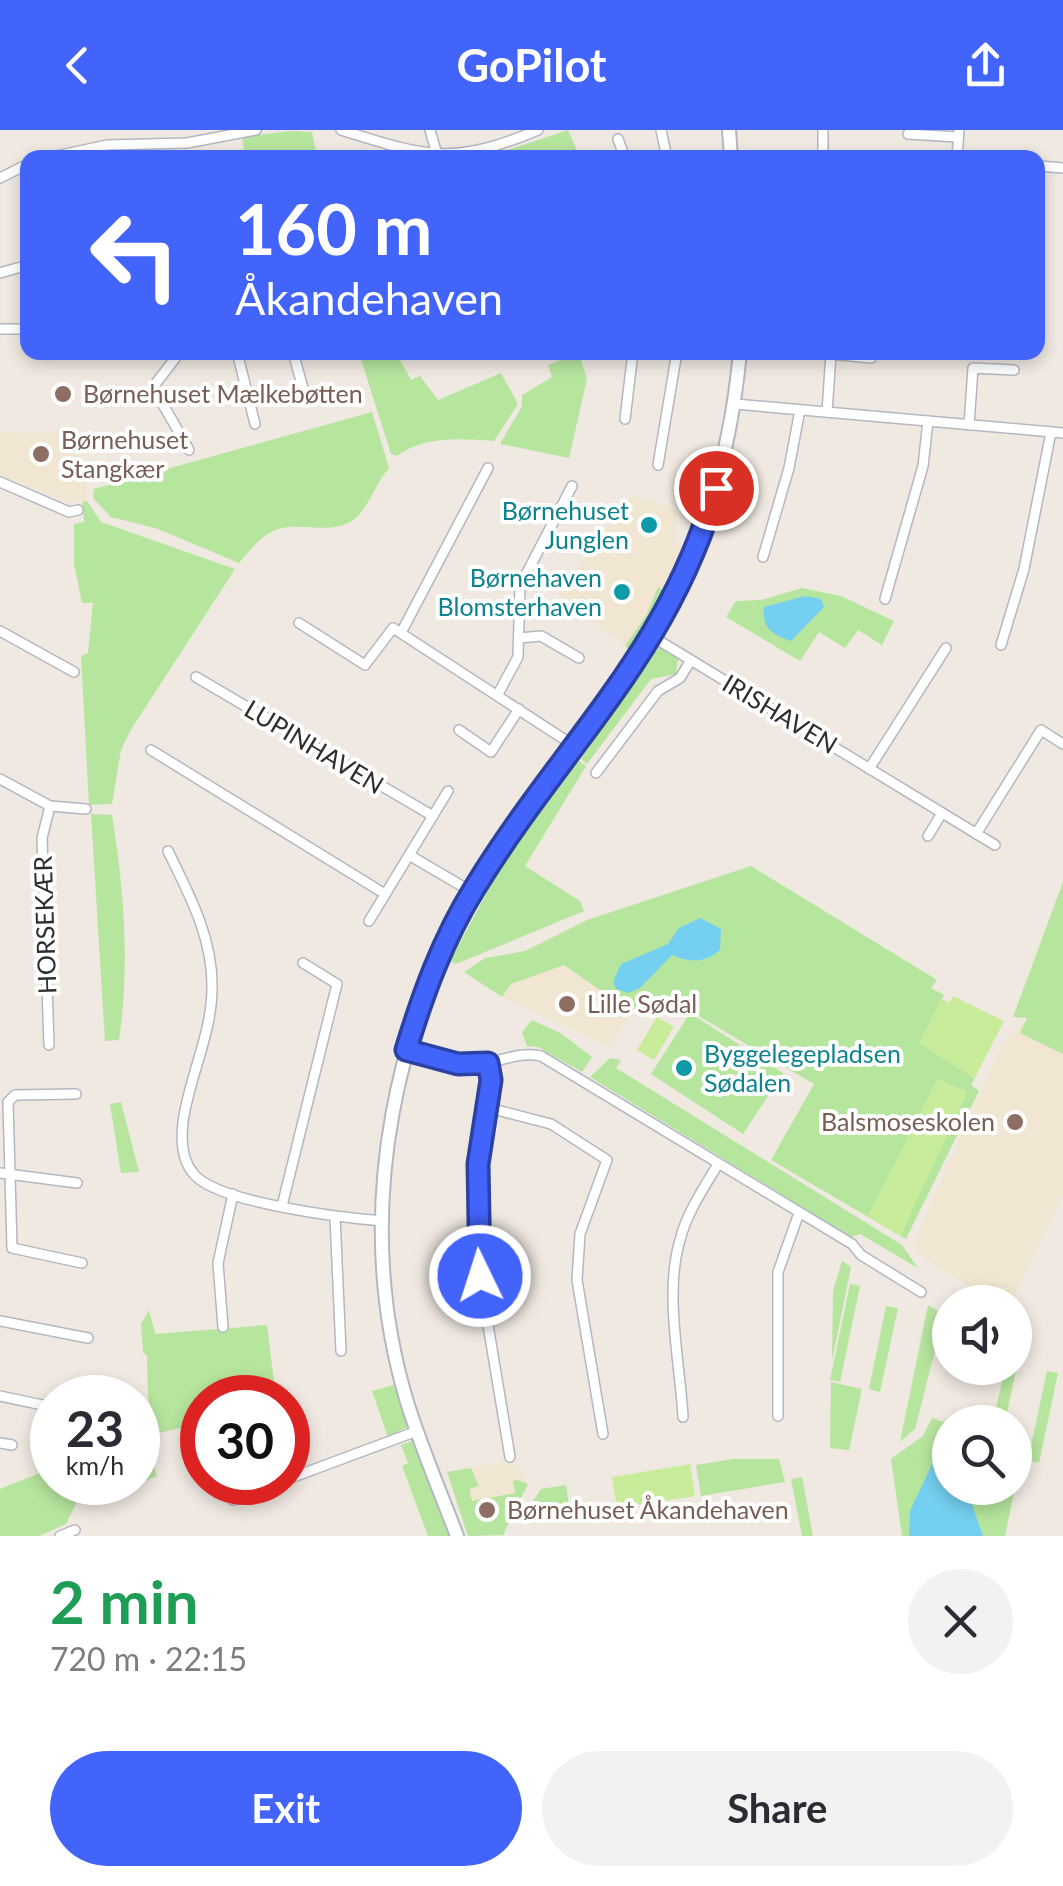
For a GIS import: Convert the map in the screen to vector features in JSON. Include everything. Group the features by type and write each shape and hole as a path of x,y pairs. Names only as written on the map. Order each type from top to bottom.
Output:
{"street":[{"path":"155,130 156,143"},
{"path":"83,150 106,145 187,144 256,130"},
{"path":"341,130 413,150"},
{"path":"474,150 538,130"},
{"path":"908,134 959,133"},
{"path":"618,139 622,150"},
{"path":"106,145 108,150"},
{"path":"174,360 153,386 189,450"},
{"path":"239,360 255,424"},
{"path":"294,360 306,398"},
{"path":"625,419 633,360"},
{"path":"658,465 675,360"},
{"path":"457,1536 417,1431 389,1313 383,1222 390,1120 406,1050 429,980 472,892 653,637 703,529 735,404 739,360"},
{"path":"827,412 831,360"},
{"path":"969,424 973,368 1014,370"},
{"path":"735,404 1063,433"},
{"path":"763,557 789,468 800,410"},
{"path":"885,599 923,466 928,421"},
{"path":"1000,646 1024,569 1051,432"},
{"path":"402,632 488,468"},
{"path":"0,482 69,512 78,510"},
{"path":"498,694 514,670 520,586 572,486"},
{"path":"299,623 365,665 388,632 393,628 402,632 576,747"},
{"path":"0,631 74,672"},
{"path":"518,638 541,636 579,658"},
{"name":"IRISHAVEN","path":"653,637 996,845"},
{"path":"870,769 946,648"},
{"path":"596,772 658,691 680,678 691,660"},
{"name":"LUPINHAVEN","path":"196,676 433,816"},
{"path":"459,730 491,752 519,709"},
{"path":"976,834 1041,730 1063,744"},
{"path":"151,750 385,894"},
{"path":"0,779 50,806 86,809"},
{"path":"369,921 448,792"},
{"name":"HORSEKÆR","path":"49,1045 42,838 50,806"},
{"path":"928,836 942,813"},
{"path":"168,850 205,934 212,988 182,1143 191,1172 212,1188 233,1194 335,1217 383,1222"},
{"path":"410,854 472,892"},
{"path":"282,1206 337,984 303,963"},
{"path":"406,1050 458,1064 488,1063 522,1052 542,1056 922,1292"},
{"path":"488,1063 491,1080 477,1191 478,1264 510,1456"},
{"path":"76,1094 15,1096 8,1102 5,1173 12,1248 82,1263"},
{"path":"485,1107 551,1124 607,1160 580,1234 577,1280 602,1434"},
{"path":"683,1417 674,1274 679,1242 690,1212 718,1164"},
{"path":"5,1173 77,1183"},
{"path":"222,1327 218,1263 233,1194"},
{"path":"778,1416 778,1272 799,1213"},
{"path":"335,1217 341,1352"},
{"path":"0,1321 88,1338"},
{"path":"0,1396 30,1402"},
{"path":"310,1472 417,1431"},
{"path":"0,1443 12,1446"}],"shaded area":[{"name":"Børnehuset Stangkær","path":"0,432 81,433 87,501 67,502 0,475"},
{"path":"632,495 676,509 676,544 682,548 666,591 658,587 647,614 625,646 558,594"},
{"name":"Lille Sødal","path":"564,965 630,1011 611,1047 502,998 511,984"},
{"name":"Balsmoseskolen","path":"1028,1018 1063,1020 1063,1196 1019,1285 967,1285 917,1253 914,1242 1000,1048"},
{"name":"Børnehuset Åkandehaven","path":"515,1460 528,1482 503,1535 468,1536 447,1472"}],"green space":[{"path":"568,130 577,150 543,150 508,150"},
{"path":"312,132 316,150 244,150 242,137"},
{"path":"361,360 400,360 411,380 420,376 438,400 501,373 518,404 494,441 431,441 397,456 391,454"},
{"path":"561,360 581,360 587,379 569,458 500,444 522,406 522,395 552,377 548,365"},
{"path":"372,412 389,468 359,515 336,527 275,530 239,563 158,529 111,517 93,498 94,489"},
{"path":"87,501 101,522 235,569 130,731 121,750 112,804 89,805 81,656 88,653 93,603 82,603 74,564 74,524 84,522 82,502"},
{"path":"658,587 668,593 634,653 625,646 647,614"},
{"path":"802,588 841,596 894,621 882,645 858,630 845,648 819,632 800,661 726,617 736,601 761,600"},
{"path":"659,647 678,658 676,674 651,679 587,764 581,759"},
{"path":"579,761 586,766 525,866 580,901 584,911 456,964 450,961 504,861"},
{"path":"91,814 112,815 120,871 125,956 119,1040 105,1041"},
{"path":"751,866 937,980 931,988 944,995 920,1043 975,1078 971,1085 979,1091 906,1239 900,1236 966,1092 938,1079 868,1217 771,1160 814,1084 690,1011 684,1015 662,1010 630,1011 564,965 511,984 502,997 464,972 485,958 525,951 587,920"},
{"path":"1063,882 1063,1054 1020,1033 1027,1018 1013,1017"},
{"path":"953,996 1004,1021 975,1078 920,1043 942,999 949,1003"},
{"path":"690,1013 783,1073 743,1134 651,1074"},
{"path":"657,1017 674,1027 654,1060 637,1050"},
{"path":"532,1020 562,1034 592,1057 582,1072 538,1047 527,1046 522,1032"},
{"path":"610,1058 621,1060 616,1068 902,1245 918,1268 860,1234 851,1237 590,1077"},
{"path":"938,1079 967,1093 900,1236 868,1217"},
{"path":"121,1102 139,1172 121,1173 110,1104"},
{"path":"842,1261 851,1267 832,1361 833,1291"},
{"path":"850,1284 860,1286 840,1382 830,1380"},
{"path":"928,1305 932,1308 932,1362 915,1429 900,1442"},
{"path":"886,1306 898,1308 880,1392 869,1389"},
{"path":"149,1310 155,1334 267,1325 273,1375 180,1375 180,1428 160,1433 160,1375 147,1375 141,1324"},
{"path":"1047,1371 1058,1373 1039,1463 1032,1461 1032,1441"},
{"path":"831,1382 862,1389 849,1450 830,1448"},
{"path":"397,1384 409,1426 388,1437 372,1391"},
{"path":"1001,1385 1013,1385 1009,1405 997,1405"},
{"path":"932,1418 932,1505 1011,1505 1005,1536 902,1536 891,1459 923,1436"},
{"path":"414,1440 450,1536 428,1536 402,1466 408,1463 401,1445"},
{"path":"734,1459 779,1459 785,1482 701,1496 696,1465"},
{"path":"690,1464 695,1496 617,1508 612,1477"},
{"name":"Børnehuset Åkandehaven","path":"471,1468 479,1486 469,1489 472,1501 515,1493 513,1481 528,1484 503,1535 468,1536 447,1472"},
{"path":"30,1477 30,1505 75,1505 66,1524 39,1536 0,1536 0,1489"},
{"path":"802,1477 813,1536 802,1536 791,1479"},
{"path":"566,1485 569,1506 526,1512 541,1489"}],"water":[{"path":"805,596 821,599 824,607 791,641 769,629 764,607"},
{"path":"700,918 721,929 720,950 697,960 672,955 640,988 628,993 616,989 613,982 621,964 668,944 679,928"},
{"path":"932,1464 932,1505 972,1505 983,1536 909,1536 910,1511"}],"place":[{"name":"Børnehuset Mælkebøtten","path":"63,394"},
{"name":"Børnehuset Stangkær","path":"41,454"},
{"name":"Børnehuset Junglen","path":"649,525"},
{"name":"Børnehaven Blomsterhaven","path":"622,592"},
{"name":"Lille Sødal","path":"567,1004"},
{"name":"Byggelegepladsen Sødalen","path":"684,1068"},
{"name":"Balsmoseskolen","path":"1015,1122"},
{"name":"Børnehuset Åkandehaven","path":"487,1510"}],"route":[{"path":"480,1276 478,1164 491,1080 488,1063 458,1064 406,1050 417,1013 472,892 625,682 653,637 684,575 716,488"}]}
